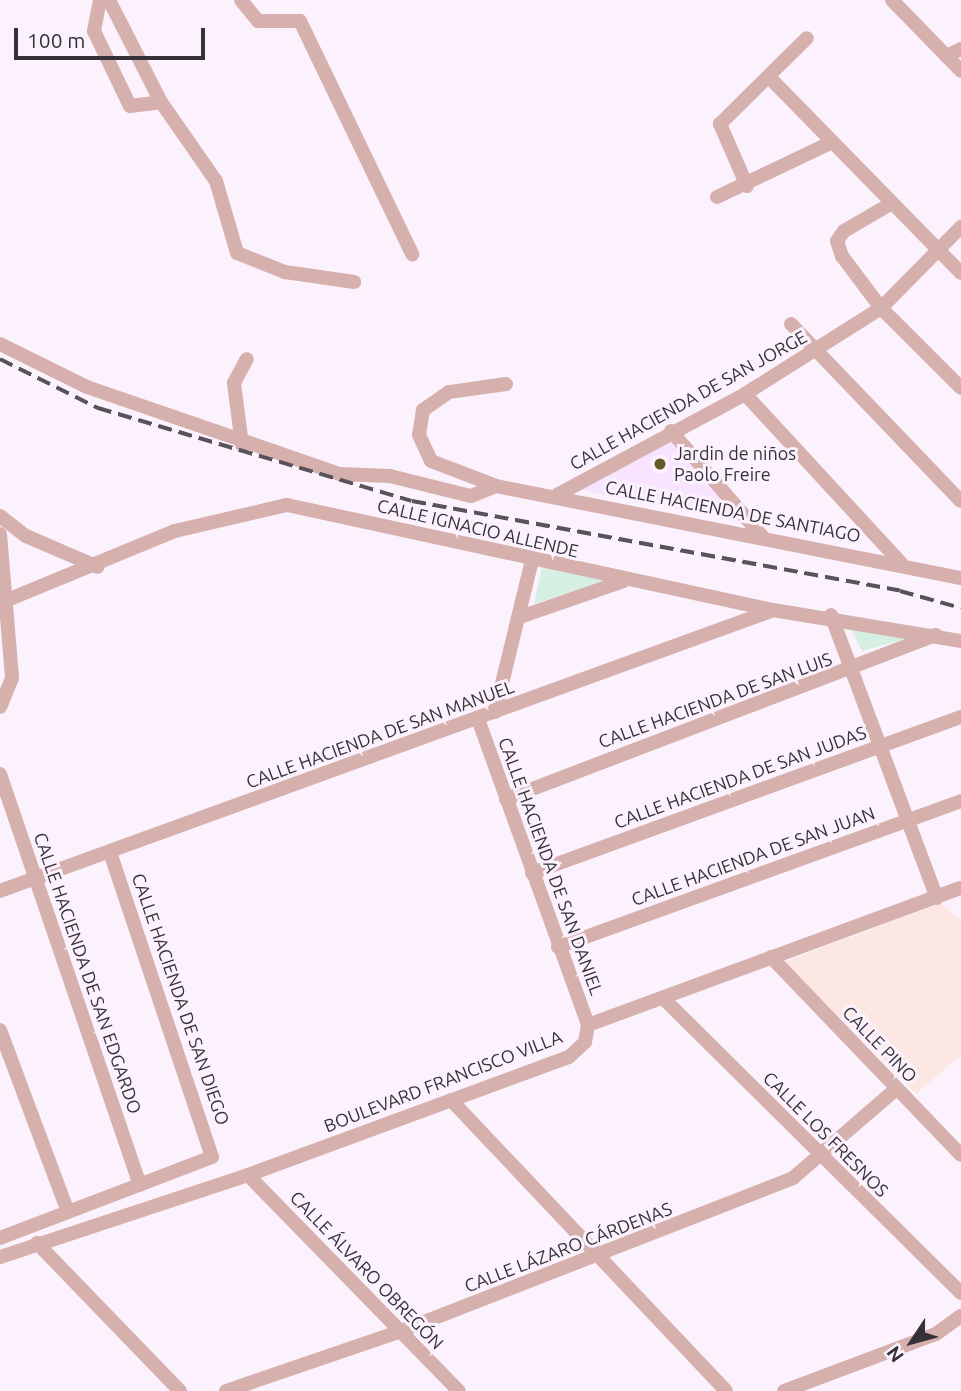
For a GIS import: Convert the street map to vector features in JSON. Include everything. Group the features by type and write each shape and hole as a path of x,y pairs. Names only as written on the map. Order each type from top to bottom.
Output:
{"street":[{"path":"100,0 94,31 130,106 161,102"},
{"path":"109,0 161,102 216,181 237,253 285,272 354,282"},
{"path":"240,0 258,21 300,21 412,254"},
{"path":"892,0 961,71"},
{"path":"747,186 720,124 807,38"},
{"path":"946,56 961,49"},
{"path":"769,77 830,143 961,273"},
{"path":"717,197 747,186 830,143"},
{"path":"892,203 837,241 881,308 961,388"},
{"name":"CALLE HACIENDA DE SAN JORGE","path":"557,495 671,431 744,394 815,352 881,308 941,254 961,227"},
{"path":"791,324 961,501"},
{"path":"0,344 87,387 242,445 340,474 390,476 471,496 496,486"},
{"path":"242,445 234,383 247,359"},
{"path":"496,486 431,461 419,435 422,410 449,392 506,384"},
{"path":"744,394 902,564"},
{"path":"671,431 762,537"},
{"name":"CALLE HACIENDA DE SANTIAGO","path":"496,486 557,495 961,578"},
{"name":"CALLE IGNACIO ALLENDE","path":"5,603 98,567 175,531 287,505 627,581 773,610 831,615 961,641"},
{"path":"0,516 26,536 98,567"},
{"path":"0,534 12,678 0,707"},
{"path":"495,712 520,617 531,560"},
{"path":"520,617 627,581"},
{"name":"CALLE HACIENDA DE SAN MANUEL","path":"0,891 111,855 773,610"},
{"path":"831,615 937,898"},
{"name":"CALLE HACIENDA DE SAN LUIS","path":"506,799 851,671 937,635"},
{"name":"CALLE HACIENDA DE SAN JUDAS","path":"532,873 961,717"},
{"name":"CALLE HACIENDA DE SAN DANIEL","path":"478,719 588,1026"},
{"name":"CALLE HACIENDA DE SAN EDGARDO","path":"0,774 140,1185"},
{"name":"CALLE HACIENDA DE SAN JUAN","path":"558,947 961,801"},
{"name":"CALLE HACIENDA DE SAN DIEGO","path":"111,855 212,1157 140,1185"},
{"path":"588,1026 666,1001 771,957 961,888"},
{"name":"CALLE PINO","path":"771,957 961,1155"},
{"name":"CALLE LOS FRESNOS","path":"666,1001 961,1293"},
{"name":"BOULEVARD FRANCISCO VILLA","path":"0,1257 248,1175 569,1057 585,1042 588,1026"},
{"path":"0,1030 68,1212"},
{"name":"CALLE LÁZARO CÁRDENAS","path":"226,1391 401,1331 599,1256 793,1178 817,1153 896,1089"},
{"path":"451,1100 726,1391"},
{"name":"CALLE ÁLVARO OBREGÓN","path":"248,1175 459,1391"},
{"path":"0,1238 140,1185"},
{"path":"37,1243 180,1391"},
{"path":"784,1391 936,1334 961,1316"}],"shaded area":[{"name":"Jardin de niños Paolo Freire","path":"671,439 746,523 581,490"},
{"path":"941,903 961,921 961,1055 916,1094 784,962"}],"green space":[{"path":"542,566 607,581 534,604"},
{"path":"848,623 906,639 862,651"}],"railway":[{"path":"0,359 98,408 412,501 900,591 961,608"}],"place":[{"name":"Jardin de niños Paolo Freire","path":"660,464"}]}
